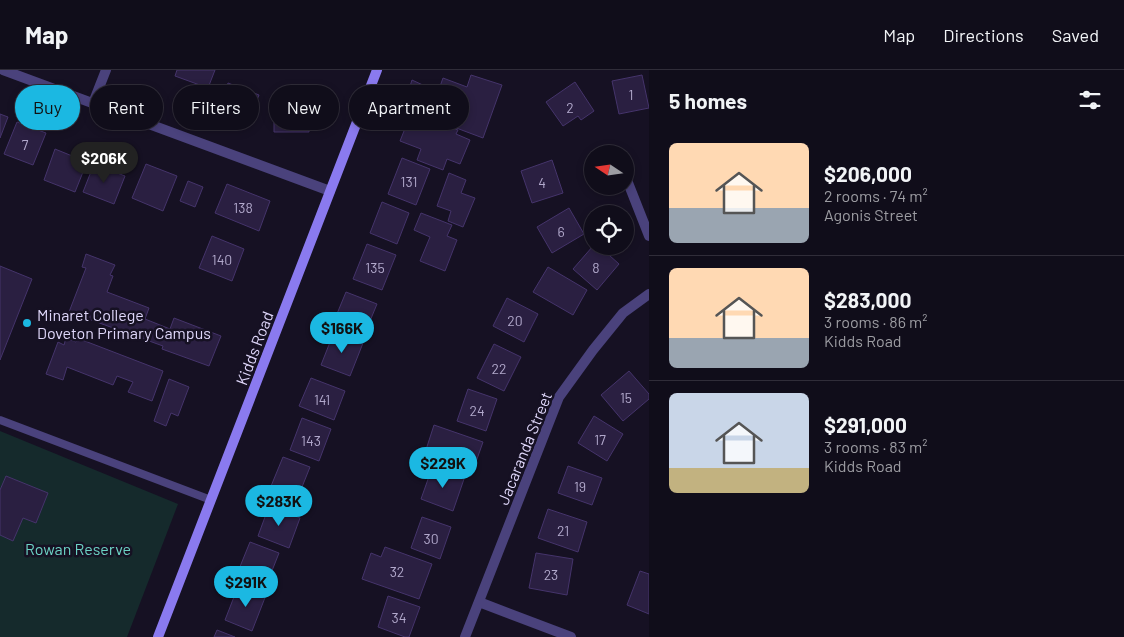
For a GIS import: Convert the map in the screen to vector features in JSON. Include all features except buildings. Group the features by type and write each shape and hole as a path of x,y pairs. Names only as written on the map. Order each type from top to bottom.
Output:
{"main road":[{"name":"Kidds Road","path":"158,637 377,70"}],"street":[{"path":"4,70 90,102"},
{"path":"100,85 106,70"},
{"path":"163,129 330,191"},
{"path":"633,195 649,236"},
{"name":"Jacaranda Street","path":"465,637 559,397 623,313 649,294"},
{"path":"479,602 572,637"}],"lane":[{"path":"0,420 211,500"}],"green space":[{"name":"Rowan Reserve","path":"0,431 178,504 127,637 0,637"}],"place":[{"name":"Minaret College Doveton Primary Campus","path":"27,323"}]}
